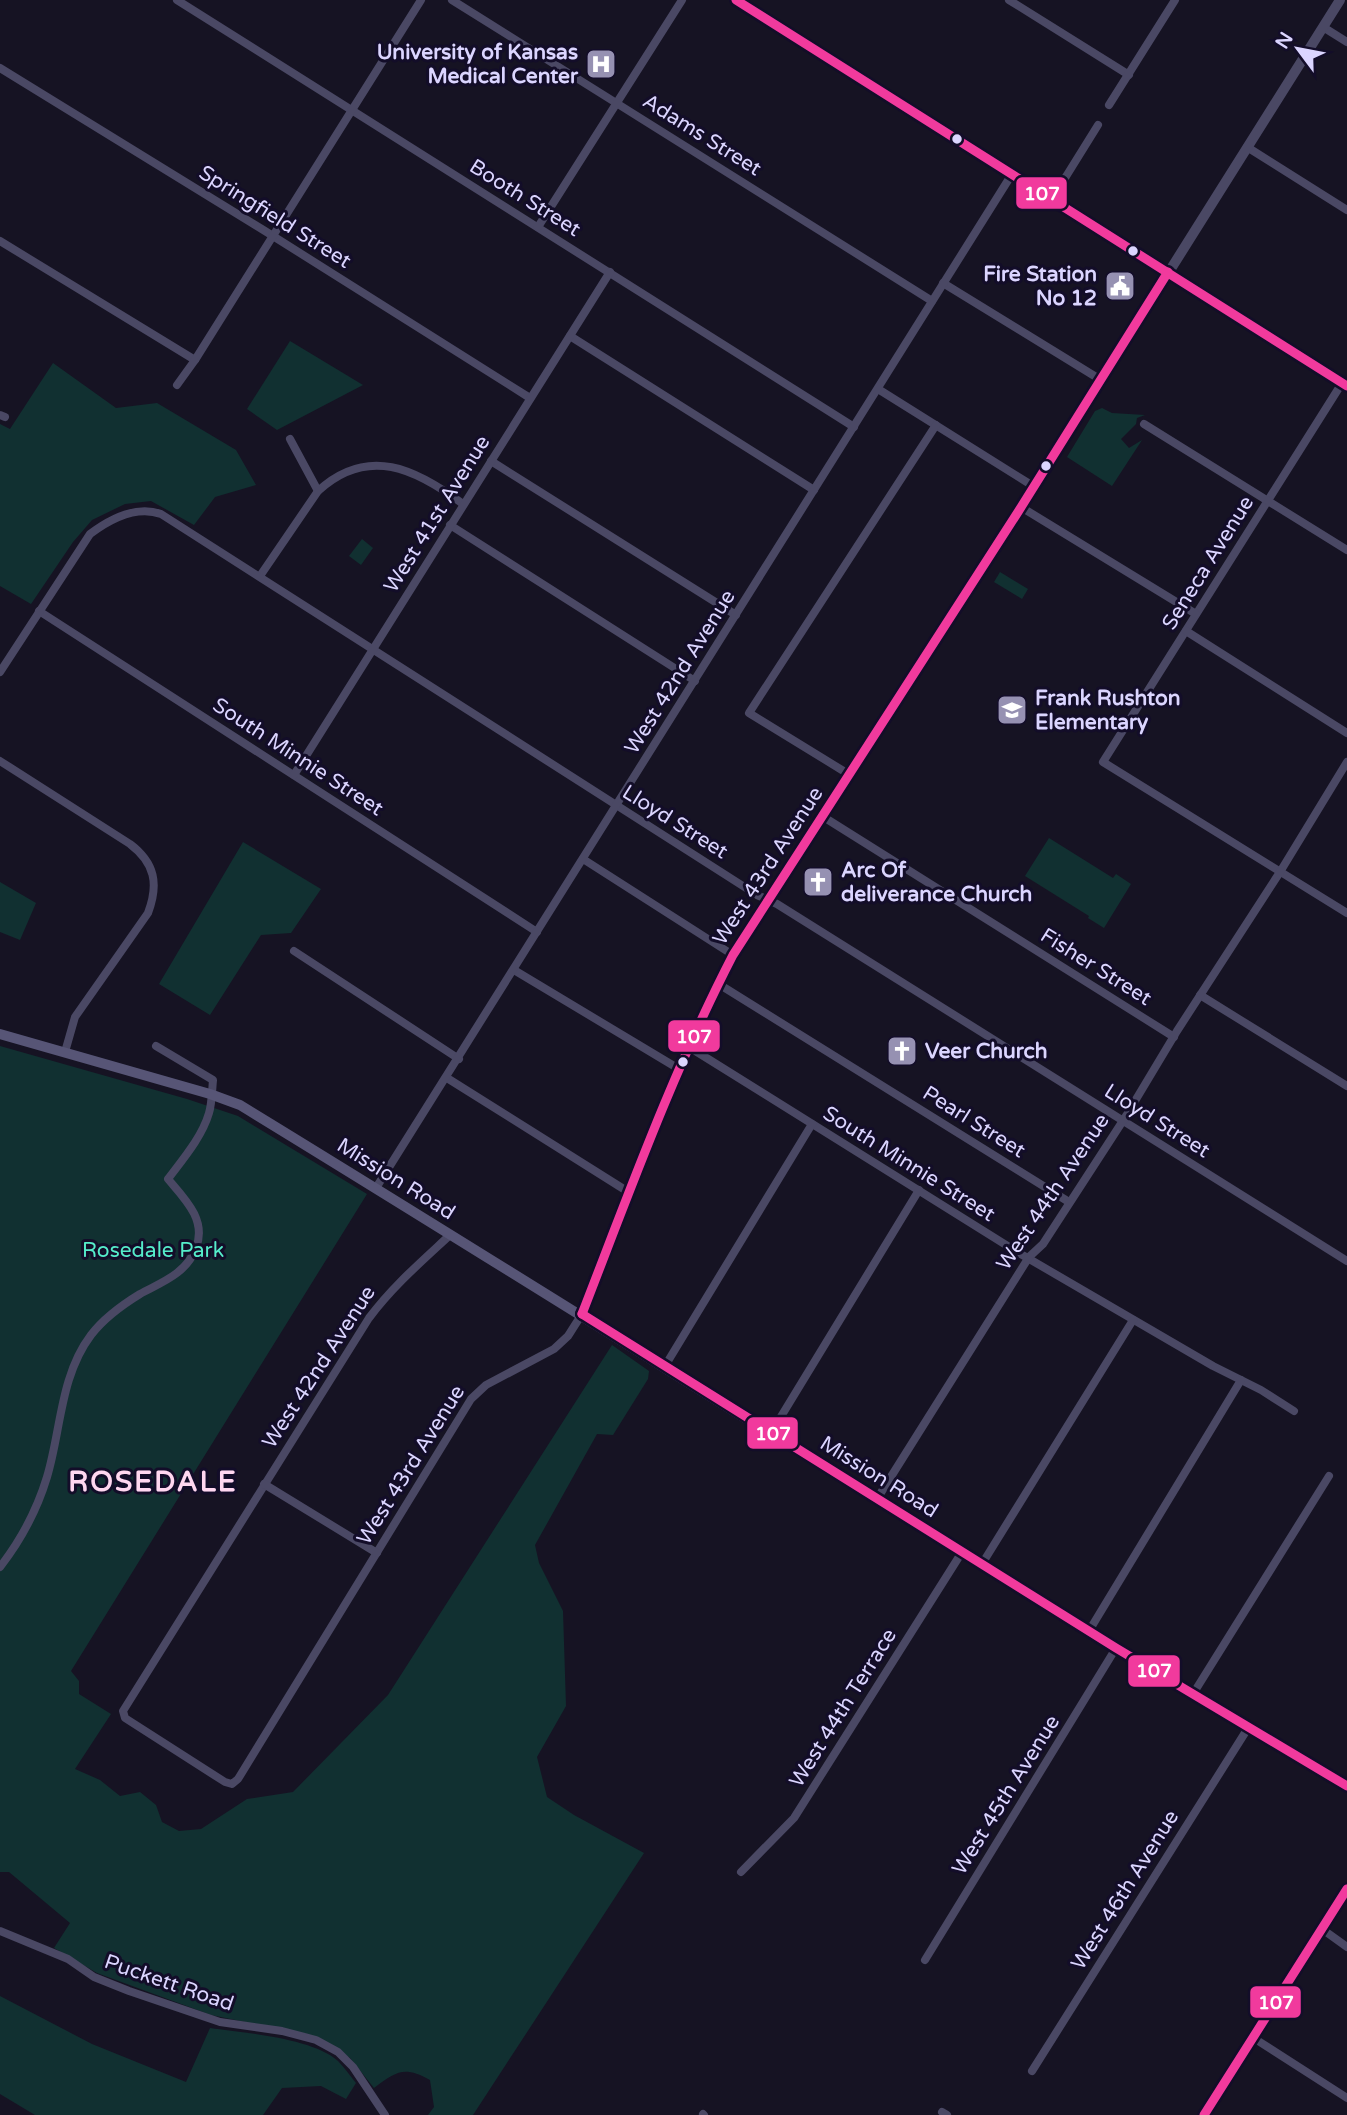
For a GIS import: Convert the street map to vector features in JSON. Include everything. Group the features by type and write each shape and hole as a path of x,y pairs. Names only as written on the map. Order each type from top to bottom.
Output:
{"main road":[{"path":"736,0 1345,384"},
{"name":"Mission Road","path":"0,1034 240,1105 582,1314 1116,1648 1347,1786"}],"street":[{"name":"Booth Street","path":"177,0 854,427"},
{"path":"193,10 199,0"},
{"path":"177,385 421,0"},
{"name":"Adams Street","path":"452,0 932,301"},
{"path":"538,227 682,0"},
{"path":"1009,0 1129,75"},
{"path":"1110,105 1175,0"},
{"name":"West 43rd Avenue","path":"232,1784 238,1779 471,1399 486,1385 554,1349 568,1336 582,1314 679,1069 733,955 1021,507 1340,0"},
{"path":"1323,27 1347,42"},
{"name":"Springfield Street","path":"0,68 530,398"},
{"path":"1052,200 1098,125"},
{"path":"1247,147 1347,210"},
{"name":"West 42nd Avenue","path":"376,1188 1012,174"},
{"path":"0,240 194,360"},
{"name":"West 41st Avenue","path":"294,775 610,272"},
{"path":"943,284 1101,380"},
{"path":"570,336 814,490"},
{"name":"Seneca Avenue","path":"1280,872 1103,762 1267,501 1345,384"},
{"path":"878,389 1033,486"},
{"path":"1144,424 1347,550"},
{"path":"850,775 749,713 936,425"},
{"path":"290,439 318,491"},
{"path":"491,461 736,615"},
{"path":"260,576 318,491 342,474 365,466 398,467 418,474 463,503"},
{"path":"1021,507 1196,614"},
{"name":"Lloyd Street","path":"39,611 89,534 127,514 142,510 161,514 766,901 789,912 1347,1261"},
{"path":"450,525 695,681"},
{"path":"0,672 39,611"},
{"name":"South Minnie Street","path":"39,611 537,932"},
{"path":"1186,631 1347,733"},
{"path":"0,761 139,851 151,868 154,897 148,913 75,1017 65,1052"},
{"name":"West 44th Avenue","path":"877,1499 1029,1257 1043,1244 1124,1120 1347,762"},
{"name":"Fisher Street","path":"822,816 1174,1037"},
{"path":"583,859 733,955"},
{"path":"1280,872 1347,913"},
{"path":"293,951 459,1059"},
{"path":"514,970 679,1069"},
{"name":"Pearl Street","path":"718,983 1069,1202"},
{"path":"1200,995 1347,1086"},
{"path":"0,1567 26,1527 39,1498 47,1477 60,1413 75,1364 90,1336 110,1314 175,1275 190,1261 198,1245 200,1227 191,1206 168,1179 190,1151 206,1122 214,1082 211,1077 156,1046"},
{"name":"South Minnie Street","path":"689,1047 1133,1320 1294,1411"},
{"path":"447,1078 630,1193"},
{"path":"665,1367 812,1124"},
{"path":"771,1433 919,1190"},
{"name":"West 42nd Avenue","path":"232,1784 125,1718 123,1711 369,1318 404,1276 450,1235"},
{"path":"982,1564 1133,1320"},
{"path":"1089,1631 1241,1380"},
{"path":"1193,1695 1329,1476"},
{"path":"264,1484 377,1553"},
{"name":"West 44th Terrace","path":"741,1872 794,1818 962,1552"},
{"name":"West 45th Avenue","path":"925,1959 1116,1648"},
{"name":"West 46th Avenue","path":"1032,2071 1248,1728"},
{"path":"1204,2115 1347,1889"},
{"path":"1322,1929 1347,1947"},
{"name":"Puckett Road","path":"0,1931 68,1959 94,1977 129,1991 220,2022 282,2031 316,2040 338,2052 353,2067 385,2115"},
{"path":"1252,2037 1347,2098"}],"green space":[{"path":"290,341 363,385 277,430 247,409"},
{"path":"53,363 116,408 157,403 236,450 256,485 215,497 194,525 151,501 125,504 92,520 73,542 31,604 0,586 0,424 10,429"},
{"path":"1102,408 1112,413 1145,415 1137,418 1136,424 1121,439 1129,448 1142,440 1112,486 1067,457 1095,411"},
{"path":"362,539 373,548 361,565 349,556"},
{"path":"1000,572 1028,589 1022,599 994,582"},
{"path":"1049,838 1113,878 1116,874 1131,884 1104,928 1025,876"},
{"path":"243,842 321,889 291,933 261,935 210,1015 159,984"},
{"path":"0,882 36,903 20,940 0,932"},
{"name":"Rosedale Park","path":"0,1046 238,1116 367,1194 71,1671 79,1681 79,1694 111,1714 75,1769 100,1780 120,1796 140,1792 156,1805 162,1822 179,1831 201,1829 247,1799 293,1792 388,1695 612,1345 649,1371 648,1379 613,1435 597,1434 535,1545 539,1563 563,1611 566,1706 537,1757 547,1797 644,1853 473,2115 428,2115 434,2107 430,2080 414,2073 395,2074 374,2088 350,2058 317,2037 211,2015 97,1973 54,1948 70,1923 9,1872 0,1872"},
{"path":"0,1996 92,2044 186,2082 210,2028 277,2038 312,2047 338,2061 356,2083 346,2099 321,2086 282,2088 263,2115 35,2115 0,2094"}],"transit line":[{"name":"107","path":"736,0 1347,386"},
{"name":"107","path":"582,1314 671,1088 733,955 1018,512 1168,272"},
{"name":"107","path":"582,1314 1116,1648 1347,1786"},
{"name":"107","path":"1204,2115 1347,1889"}],"place":[{"name":"University of Kansas Medical Center","path":"601,64"},
{"name":"Fire Station No 12","path":"1120,286"},
{"name":"Frank Rushton Elementary","path":"1012,710"},
{"name":"Arc Of deliverance Church","path":"818,882"},
{"name":"Veer Church","path":"902,1051"}],"district":[{"name":"ROSEDALE","path":"153,1482"}]}
